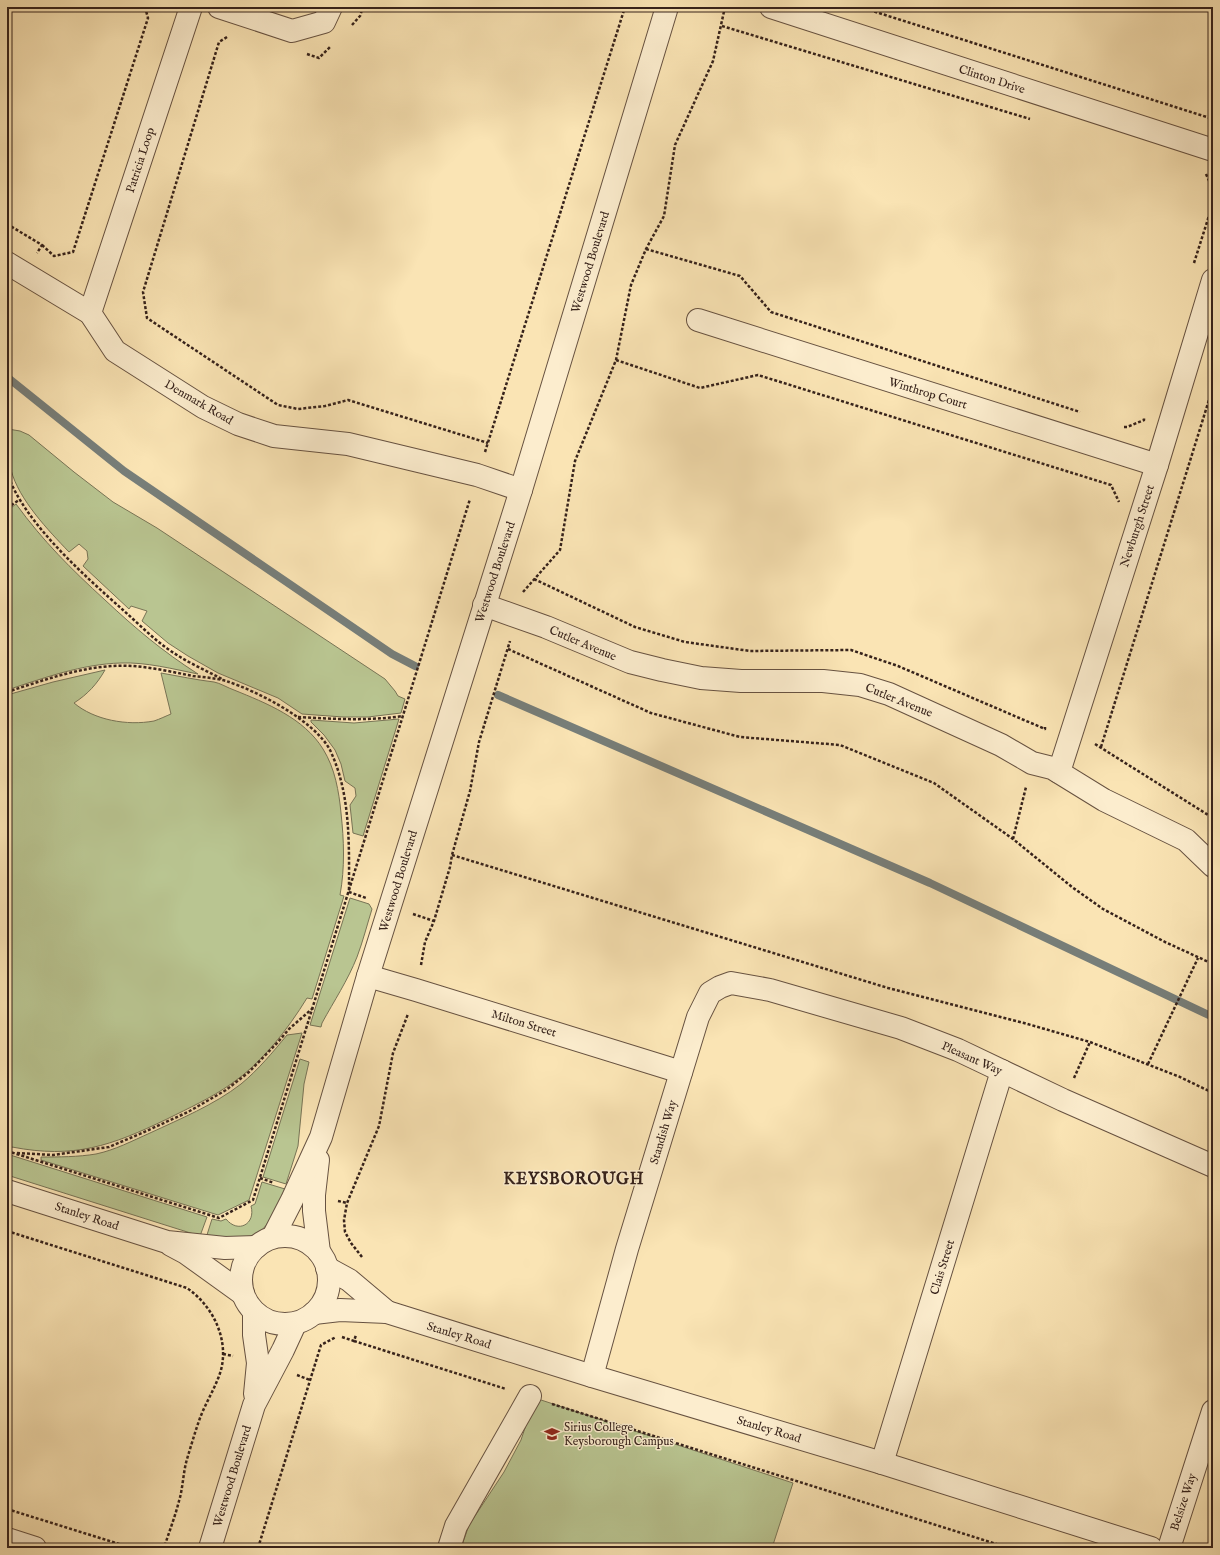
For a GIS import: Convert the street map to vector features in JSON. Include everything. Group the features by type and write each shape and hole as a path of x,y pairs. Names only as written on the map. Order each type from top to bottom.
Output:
{"street":[{"name":"Patricia Loop","path":"90,313 191,7"},
{"path":"220,7 292,31 324,22 331,7"},
{"name":"Westwood Boulevard","path":"264,1242 292,1200 321,1136 368,976 521,490 667,7"},
{"name":"Clinton Drive","path":"771,7 1213,150"},
{"name":"Denmark Road","path":"7,263 90,313 116,351 203,407 238,424 274,436 348,444 477,476 521,490"},
{"name":"Newburgh Street","path":"1059,772 1157,465 1213,280"},
{"name":"Winthrop Court","path":"698,320 1157,465"},
{"name":"Cutler Avenue","path":"484,605 546,627 630,662 662,670 701,678 741,681 823,681 860,684 889,694 1001,745 1032,763 1052,768 1104,800 1186,840 1213,866"},
{"name":"Milton Street","path":"368,976 681,1072"},
{"name":"Pleasant Way","path":"720,987 732,983 770,990 901,1028 958,1050 1063,1100 1213,1166"},
{"name":"Standish Way","path":"592,1376 627,1249 703,1005 710,993 720,987"},
{"name":"Clais Street","path":"882,1463 1002,1071"},
{"name":"Westwood Boulevard","path":"321,1136 314,1195 314,1211 323,1260"},
{"name":"Stanley Road","path":"7,1191 167,1242 225,1248 264,1242"},
{"path":"286,1236 299,1238 310,1243 323,1260 329,1280 328,1292 322,1304 305,1320 295,1324 280,1324 266,1320 254,1312 247,1304 240,1281 242,1269 247,1257 264,1242 286,1236"},
{"name":"Stanley Road","path":"167,1242 186,1253 243,1294"},
{"name":"Stanley Road","path":"323,1260 387,1312"},
{"name":"Stanley Road","path":"314,1313 340,1310 387,1312 592,1376 882,1463 1151,1548"},
{"name":"Westwood Boulevard","path":"254,1312 254,1335 258,1362 254,1405"},
{"name":"Westwood Boulevard","path":"210,1548 254,1405 295,1324"},
{"path":"449,1548 456,1526 530,1396"},
{"name":"Belsize Way","path":"1169,1548 1213,1411"},
{"path":"7,1539 35,1548"}],"path":[{"path":"42,245 54,256 73,252 148,18 145,7"},
{"path":"350,26 360,16 363,7"},
{"path":"7,1151 219,1218 253,1200 314,1007 477,476 625,7"},
{"path":"516,616 522,593 560,550 575,461 616,360 631,285 646,249 664,216 675,145 713,61 725,7"},
{"path":"860,7 1213,119"},
{"path":"722,26 1032,120"},
{"path":"230,34 219,42 143,292 146,318 278,405 298,409 325,406 348,400 488,443"},
{"path":"304,53 319,58 334,42"},
{"path":"1206,173 1213,190"},
{"path":"1191,270 1213,203"},
{"path":"646,249 740,276 771,312 1081,413"},
{"path":"616,360 700,388 758,375 1111,485 1119,502"},
{"path":"1101,748 1213,387"},
{"path":"1119,425 1127,427 1144,420 1146,412"},
{"path":"7,472 10,483 19,500 64,555 146,631 176,655 225,681 274,702 298,717 317,734 329,748 341,781 346,810 349,843 349,892"},
{"path":"7,508 19,500"},
{"path":"534,580 635,627 685,642 750,651 852,650 906,669 1045,729 1093,742 1213,818"},
{"path":"508,649 651,713 740,737 840,745 934,783 1013,839 1072,887 1103,908 1165,942 1213,964"},
{"path":"7,692 85,670 113,666 164,670 225,681"},
{"path":"298,717 353,720 404,716"},
{"path":"1045,729 1047,721"},
{"path":"1013,839 1032,763"},
{"path":"452,854 881,986 1024,1023 1090,1042 1180,1077 1213,1093"},
{"path":"1148,1064 1198,958"},
{"path":"12,1153 53,1155 109,1147 188,1112 226,1090 249,1072 278,1042 289,1028 314,1007"},
{"path":"1063,1100 1090,1042"},
{"path":"7,1231 187,1288 196,1294 206,1304 216,1322 222,1338 223,1354 220,1371 200,1418 186,1463 180,1500 164,1548"},
{"path":"354,1341 364,1311"},
{"path":"258,1548 321,1345 338,1335 1009,1548"},
{"path":"7,1509 132,1548"}],"green space":[{"path":"7,427 8,429 20,431 29,435 113,502 157,528 385,679 398,696 405,699 401,713 368,717 302,714 278,698 218,673 168,643 142,621 147,611 131,606 129,609 83,566 88,559 87,551 79,544 69,552 35,514 20,492 11,470 8,454"},
{"path":"16,504 69,566 149,639 172,657 198,674 160,666 130,663 106,664 63,672 7,690 7,511"},
{"path":"105,670 92,688 74,703 91,714 111,720 133,723 154,721 171,714 161,673 219,683 271,706 295,720 306,729 323,749 331,764 336,780 342,823 343,844 343,875 340,895 344,896 312,999 307,998 274,1045 242,1076 192,1107 110,1143 74,1151 34,1150 12,1147 11,1150 7,1149 7,695 53,682"},
{"path":"399,719 363,836 353,833 350,805 356,796 355,788 345,781 341,764 335,750 324,735 311,722 311,720 354,723"},
{"path":"350,898 369,904 372,909 363,939 349,974 321,1027 310,1025"},
{"path":"302,1033 249,1200 218,1215 41,1160 41,1157 89,1155 110,1150 185,1117 220,1099 241,1084 259,1067 287,1035"},
{"path":"300,1059 309,1062 304,1084 298,1146 286,1184 263,1177"},
{"path":"7,1154 207,1217 200,1236 7,1175"},
{"path":"262,1182 285,1189 271,1218 260,1231 254,1236 247,1238 206,1238 212,1219 221,1221 226,1219 236,1226 245,1225 248,1222 251,1218 251,1206 255,1204"},
{"name":"Sirius College Keysborough Campus","path":"535,1398 793,1483 772,1548 461,1548 469,1525 504,1472 521,1440"}],"waterway":[{"path":"7,377 124,471 392,654 415,666"},
{"path":"498,695 930,883 1213,1017"}],"place":[{"name":"Sirius College Keysborough Campus","path":"552,1434"}],"district":[{"name":"KEYSBOROUGH","path":"574,1178"}]}
